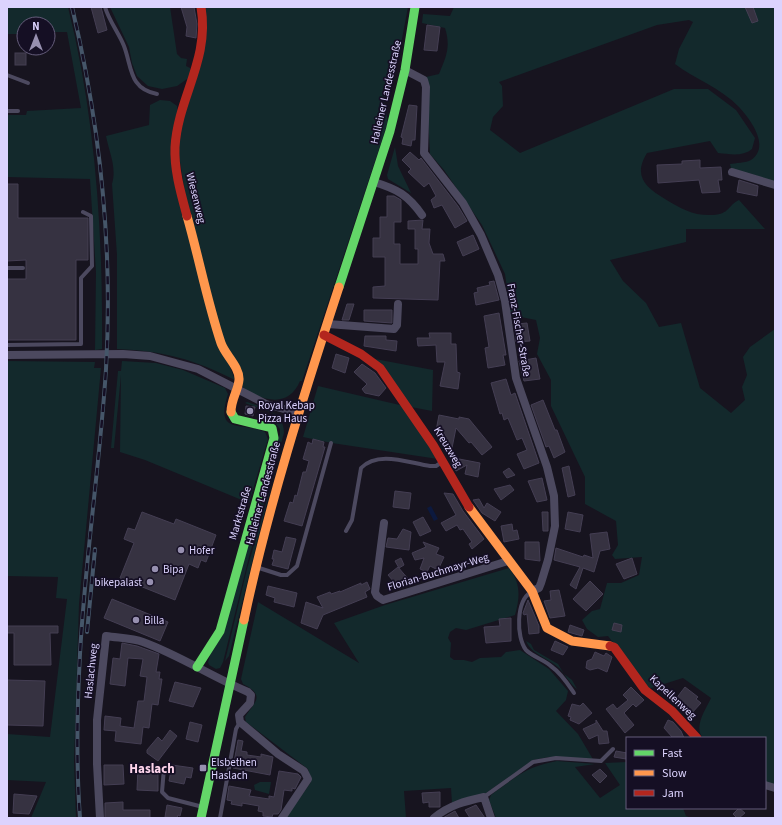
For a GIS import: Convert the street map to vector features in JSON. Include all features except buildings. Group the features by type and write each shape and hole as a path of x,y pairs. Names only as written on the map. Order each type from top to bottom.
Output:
{"street":[{"name":"Wiesenweg","path":"201,7 205,18 203,43 178,126 175,161 215,326 223,350 237,370 239,380 237,390"},
{"name":"Halleiner Landesstraße","path":"201,818 255,566 298,413 390,131 405,70 416,7"},
{"name":"Franz-Fischer-Straße","path":"405,70 424,80 426,87 424,153 463,203 481,235 498,275 505,300 516,378 547,467 554,496 555,526 548,560 541,583 539,588 532,591"},
{"path":"732,172 775,185"},
{"path":"374,182 389,186 405,195 422,215"},
{"path":"328,324 394,329 397,325 398,304"},
{"name":"Kreuzweg","path":"324,335 361,354 380,368 403,399 443,462 469,507 532,591"},
{"path":"7,356 123,354 150,356 198,369 266,404 298,413"},
{"name":"Marktstraße","path":"197,667 220,631 274,438 272,428 235,420 231,415 231,402 237,390"},
{"name":"Florian-Buchmayr-Weg","path":"384,523 375,592 377,596 383,600 508,561"},
{"name":"Kapellenweg","path":"532,591 547,628 554,634 581,643 614,647 645,690 672,711 697,737"},
{"name":"Haslachweg","path":"100,818 97,764 97,720 106,636 141,641 248,692 251,695 250,703 240,715 240,722"},
{"path":"240,722 307,774 307,783 282,818"},
{"path":"434,818 443,810 462,802 484,797 491,818"}],"lane":[{"path":"105,7 124,46 133,77 139,86 148,92 157,94"},
{"path":"7,75 28,83"},
{"path":"7,111 18,111"},
{"path":"7,345 81,344 81,278 92,266 91,216 83,212"},
{"path":"7,268 23,268"},
{"path":"255,566 281,575 287,575 297,566 331,443"},
{"path":"346,531 352,520 361,468 366,463 381,458 430,466 436,466 443,462"},
{"path":"532,591 526,595 519,614 526,649 555,669 574,693"},
{"path":"220,818 236,729 240,722"},
{"path":"484,797 533,762 556,758 596,762 601,761 613,749"},
{"path":"164,768 162,792 168,798 204,807"}],"green space":[{"path":"7,7 68,7 78,49 96,177 101,263 102,349 95,350 96,272 90,179 7,177 7,115 26,115 27,111 81,108 67,32 56,32 56,16 16,16 16,34 7,34"},
{"path":"110,7 170,7 177,54 181,58 187,59 186,66 190,68 190,77 177,86 162,89 148,86 137,76 132,63 129,47"},
{"path":"205,7 408,7 394,81 386,94 384,101 388,122 302,381 300,381 292,393 282,399 276,400 262,398 249,392 242,386 223,341 187,206 177,142"},
{"path":"454,7 775,7 775,182 749,173 732,172 730,164 749,161 757,154 759,140 753,125 732,100 675,64 679,49 693,22 689,20 657,25 499,82 502,86 503,106 493,117 490,130 520,153 674,89 708,89 736,110 755,138 752,149 748,152 740,154 718,153 710,141 647,153 641,168 641,174 647,185 658,195 677,206 694,213 713,215 723,213 739,200 765,229 686,229 686,242 610,260 623,281 646,303 659,327 681,323 700,388 731,413 745,400 742,387 747,375 743,357 750,347 775,329 775,785 766,782 766,737 702,737 699,729 701,718 711,698 683,678 648,689 608,636 598,637 587,629 582,620 592,611 600,609 607,583 621,583 639,575 642,557 615,559 612,555 618,545 616,521 585,504 585,477 551,406 551,380 537,354 540,338 536,320 511,315 505,274 482,225 444,170 430,154 426,77 439,74 446,57 448,41 445,28 422,23 423,14 450,16"},
{"path":"160,100 170,101 177,106 178,115 172,148 227,359 235,380 192,361 178,357 134,350 117,349 117,255 112,184 114,172 106,136 149,125 150,105"},
{"path":"395,147 398,166 411,193 388,179 387,175"},
{"path":"375,359 433,370 432,411 411,407"},
{"path":"7,361 95,362 94,368 101,368 79,604 74,761 76,818 31,818 46,782 7,780 7,734 50,737 67,599 56,598 58,577 7,576"},
{"path":"122,361 156,363 183,370 225,388 228,394 225,407 225,416 227,421 238,426 265,432 268,439 249,503 145,460 120,452 121,375 114,448 111,448 118,371 121,371"},
{"path":"318,386 404,406 438,459 332,443 303,437"},
{"path":"247,402 266,409 272,412 277,416 281,420 284,433 249,557 223,662 220,668 216,669 209,665 208,662 280,434 280,429 274,422 276,416 273,413 245,403"},
{"path":"272,482 229,656 225,661 247,569"},
{"path":"509,568 516,579 518,591 518,603 515,615 466,630 456,628 450,632 448,638 451,643 450,657 454,660 472,662 480,658 501,657 506,652 520,650 549,669 568,691 566,700 556,711 578,734 594,761 549,757 533,760 482,796 452,803 451,788 404,791 406,818 286,818 311,782 308,769 246,722 245,717 255,702 256,695 250,688 243,684 241,679 258,602 359,663 334,623 385,605"},
{"path":"526,641 531,644 534,650 558,664 564,673 555,665 532,650"},
{"path":"564,674 572,680 577,689 572,684"},
{"path":"557,761 595,764 575,767 600,798 620,785 605,763 626,762 626,809 683,809 686,816 692,818 496,818 489,800 491,795 514,778 546,763"},
{"path":"260,782 271,782 269,794 255,790 254,785"}],"water":[{"path":"431,506 438,519 434,521 427,508"}],"railway":[{"path":"72,7 82,51 97,141 106,232 108,278 106,369 85,583 80,654 77,736 80,818"},
{"path":"87,632 95,549"}],"traffic: fast":[{"path":"339,287 390,131 405,70 415,7"},
{"path":"197,667 220,631 274,438 272,428 235,419 231,412"},
{"path":"201,818 244,620"}],"traffic: slow":[{"path":"187,216 211,311 221,343 239,375 231,412"},
{"path":"244,620 253,578 275,494 299,411 339,287"},
{"path":"469,507 532,591 547,628 572,641 610,646"}],"traffic: jam":[{"path":"187,216 180,191 175,147 177,129 198,61 203,26 201,7"},
{"path":"324,335 361,354 380,368 433,445 469,507"},
{"path":"610,646 614,647 645,690 672,711 696,737"}],"place":[{"name":"Royal Kebap Pizza Haus","path":"250,411"},
{"name":"Hofer","path":"181,550"},
{"name":"Bipa","path":"155,569"},
{"name":"bikepalast","path":"150,582"},
{"name":"Billa","path":"136,620"},
{"name":"Elsbethen Haslach","path":"203,768"}],"district":[{"name":"Haslach","path":"152,769"}]}
